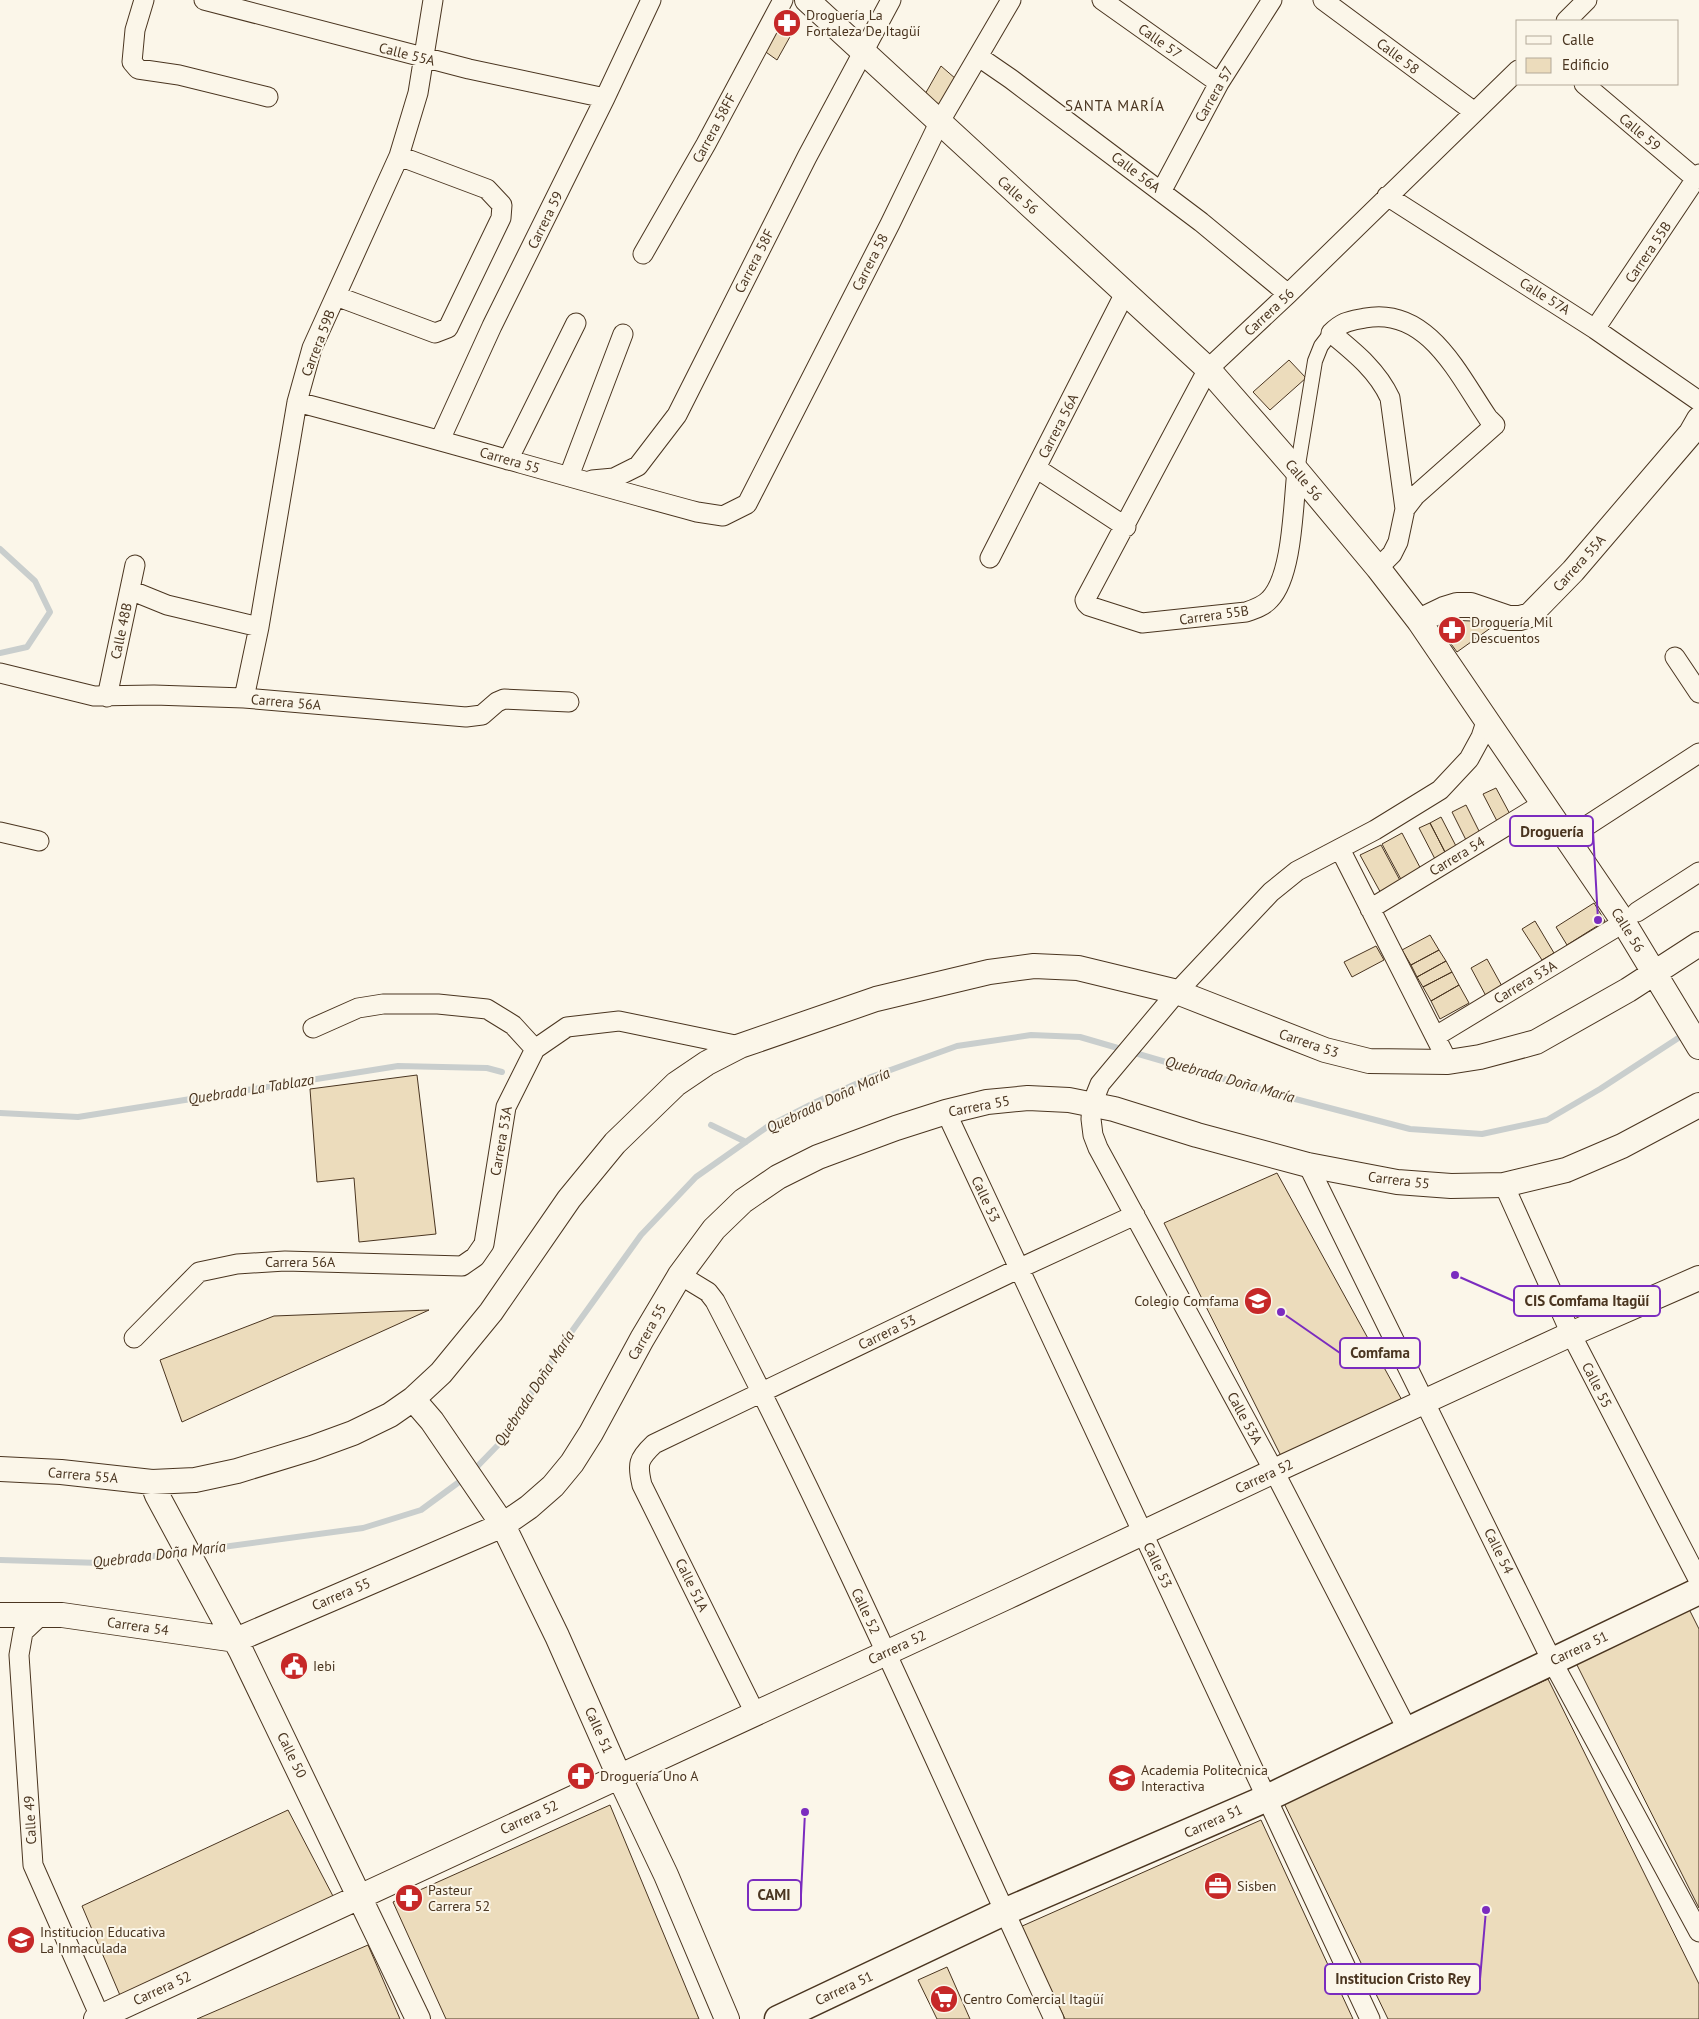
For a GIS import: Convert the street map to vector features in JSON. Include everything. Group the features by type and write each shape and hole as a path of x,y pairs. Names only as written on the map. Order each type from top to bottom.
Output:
{"main road":[{"name":"Carrera 51","path":"778,2019 1004,1912 1267,1798 1699,1592"}],"street":[{"path":"144,0 134,38 132,62 138,69 179,75 268,97"},
{"name":"Carrera 59B","path":"244,698 259,627 297,402 312,348 399,156 418,93 433,0"},
{"name":"Carrera 59","path":"440,440 492,326 605,98 651,0"},
{"name":"Carrera 58FF","path":"643,254 706,144 783,0"},
{"name":"Calle 56","path":"807,0 1208,369 1297,471 1378,568 1419,621 1621,918 1699,1047"},
{"name":"Carrera 58F","path":"576,478 614,478 638,466 677,415 862,52 891,0"},
{"name":"Carrera 58","path":"723,516 746,504 890,224 939,123 1011,0"},
{"name":"Calle 57","path":"1102,0 1219,83"},
{"name":"Carrera 57","path":"1161,192 1219,83 1272,0"},
{"name":"Calle 58","path":"1323,0 1473,111"},
{"path":"1567,20 1587,0"},
{"name":"Calle 55A","path":"207,1 424,58 605,98"},
{"name":"Calle 56A","path":"979,57 1202,222 1288,294"},
{"name":"Carrera 56","path":"1086,603 1208,369 1288,294 1473,111 1516,72"},
{"name":"Calle 59","path":"1585,85 1697,177"},
{"path":"336,296 435,333 448,328 501,218 502,205 487,190 399,156"},
{"name":"Carrera 55B","path":"1595,328 1697,177"},
{"name":"Calle 57A","path":"1387,196 1595,328 1699,401"},
{"name":"Carrera 56A","path":"990,558 1125,293"},
{"path":"1297,471 1315,361 1321,346 1341,323 1374,317 1398,320 1426,334 1446,353 1488,418 1495,425 1415,496 1405,509"},
{"path":"508,460 576,323"},
{"path":"1331,333 1364,361 1384,384 1390,398 1405,509 1398,542 1392,554 1378,568"},
{"path":"576,478 623,334"},
{"name":"Carrera 55","path":"297,402 697,512 723,516"},
{"name":"Carrera 55A","path":"1419,621 1457,605 1471,605 1509,618 1520,618 1530,615 1573,571 1691,433 1699,419"},
{"path":"1036,468 1126,527"},
{"name":"Carrera 55B","path":"1086,603 1089,606 1142,623 1246,612 1259,607 1270,599 1281,582 1289,549 1297,471"},
{"name":"Calle 48B","path":"108,697 135,565"},
{"path":"130,590 167,605 259,627"},
{"path":"1675,657 1699,693"},
{"name":"Carrera 56A","path":"0,673 18,676 67,691 108,697 154,695 244,698 466,717 482,715 497,702 504,699 569,702"},
{"path":"1092,1104 1105,1077 1176,992 1271,892 1297,871 1340,849 1440,790 1469,759 1481,737 1487,719"},
{"path":"1568,838 1699,754"},
{"name":"Carrera 54","path":"1370,909 1544,804"},
{"path":"0,832 39,841"},
{"path":"1340,849 1448,1062"},
{"path":"1637,912 1699,872"},
{"name":"Carrera 53A","path":"1436,1036 1613,929"},
{"name":"Carrera 53","path":"740,1046 876,999 989,972 1034,966 1078,968 1176,992 1325,1050 1369,1061 1448,1062 1480,1057 1536,1042 1628,990 1699,944"},
{"path":"313,1028 358,1008 383,1004 438,1004 487,1009 513,1025 535,1049"},
{"name":"Carrera 53A","path":"484,1244 506,1107 535,1049 567,1027 620,1021 740,1046"},
{"name":"Carrera 55A","path":"0,1469 61,1472 155,1488 237,1471 302,1451 353,1433 390,1415 413,1399 441,1373 491,1312 569,1199 615,1144 676,1084 707,1063 740,1046"},
{"name":"Carrera 55","path":"231,1632 530,1507 553,1486 572,1463 592,1433 642,1339 680,1275 714,1229 743,1201 778,1177 818,1157 946,1112 988,1102 1028,1098 1068,1100 1114,1109 1197,1135 1308,1165 1397,1182 1451,1186 1504,1185 1566,1170 1622,1146 1699,1105"},
{"name":"Calle 53A","path":"1092,1104 1091,1119 1096,1142 1274,1471 1408,1730"},
{"name":"Calle 53","path":"946,1112 1370,2019"},
{"name":"Calle 54","path":"1308,1165 1552,1661 1699,1932"},
{"name":"Calle 55","path":"1504,1185 1571,1334 1699,1581"},
{"name":"Carrera 53","path":"642,1456 654,1444 1018,1269 1135,1215"},
{"name":"Carrera 56A","path":"134,1338 198,1272 237,1264 285,1261 462,1266 475,1257 484,1244"},
{"name":"Calle 52","path":"680,1275 708,1292 715,1301 762,1392 886,1652 1054,2019"},
{"name":"Carrera 52","path":"99,2018 1274,1471 1571,1334 1699,1278"},
{"name":"Calle 51","path":"413,1399 432,1421 500,1520 557,1636 666,1876 727,2019"},
{"name":"Calle 51A","path":"642,1456 638,1470 642,1485 755,1713"},
{"name":"Calle 50","path":"155,1488 231,1632 360,1895 418,2019"},
{"name":"Carrera 54","path":"0,1615 62,1615 231,1632"},
{"name":"Calle 49","path":"41,1615 23,1632 19,1656 33,1865 99,2018"}],"building":[{"path":"782,15 796,26 777,60 763,50"},
{"path":"941,66 956,79 937,109 924,96"},
{"path":"1289,360 1306,378 1270,410 1253,392"},
{"path":"1449,620 1471,621 1492,627 1457,652 1446,637"},
{"path":"1496,788 1511,816 1498,823 1483,794"},
{"path":"1466,805 1481,835 1467,842 1452,812"},
{"path":"1441,817 1457,848 1446,854 1430,823"},
{"path":"1430,823 1446,854 1435,859 1419,828"},
{"path":"1402,833 1424,875 1404,885 1382,844"},
{"path":"1381,845 1403,886 1383,897 1360,855"},
{"path":"1594,903 1605,921 1567,945 1556,927"},
{"path":"1535,921 1554,953 1542,960 1522,929"},
{"path":"1430,935 1439,950 1411,965 1402,950"},
{"path":"1376,946 1384,960 1352,977 1344,962"},
{"path":"1439,950 1446,961 1417,977 1411,965"},
{"path":"1487,959 1503,988 1486,996 1471,968"},
{"path":"1446,961 1452,972 1423,987 1417,977"},
{"path":"1452,972 1459,985 1431,1001 1423,987"},
{"path":"1459,985 1469,1003 1440,1019 1431,1001"},
{"path":"417,1075 436,1234 359,1242 354,1178 317,1182 310,1089"},
{"path":"1277,1173 1403,1402 1281,1456 1164,1223"},
{"path":"429,1310 182,1422 160,1360 274,1316"},
{"path":"1689,1609 1699,1629 1699,1908 1576,1663"},
{"path":"1548,1679 1699,1984 1699,2019 1388,2019 1282,1799"},
{"path":"610,1805 699,2019 446,2019 393,1902"},
{"path":"288,1810 334,1898 122,2000 82,1906"},
{"path":"1261,1820 1353,2019 1065,2019 1020,1927"},
{"path":"368,1945 400,2019 197,2019"},
{"name":"Centro Comercial Itagüí","path":"947,1967 970,2019 937,2019 918,1980"}],"waterway":[{"name":"Quebrada La Tablaza","path":"0,549 35,581 50,612 27,647 0,653"},
{"name":"Quebrada Doña María","path":"193,1551 363,1528 421,1510 470,1474 498,1445 562,1345 641,1235 696,1177 767,1127 816,1102 871,1077 957,1046 1031,1035 1080,1037 1276,1094 1410,1129 1482,1134 1547,1120 1600,1089 1686,1033"},
{"name":"Quebrada La Tablaza","path":"0,1113 78,1117 398,1066 487,1068 502,1072"},
{"name":"Quebrada La Tablaza","path":"711,1125 746,1142"},
{"name":"Quebrada Doña María","path":"0,1560 101,1563 183,1552"}],"place":[{"name":"Droguería La Fortaleza De Itagüí","path":"787,23"},
{"name":"Droguería Mil Descuentos","path":"1452,630"},
{"name":"Droguería","path":"1598,920"},
{"name":"CIS Comfama Itagüí","path":"1455,1275"},
{"name":"Colegio Comfama","path":"1258,1301"},
{"name":"Comfama","path":"1281,1312"},
{"name":"Iebi","path":"294,1666"},
{"name":"Droguería Uno A","path":"581,1776"},
{"name":"Academia Politecnica Interactiva","path":"1122,1778"},
{"name":"CAMI","path":"805,1812"},
{"name":"Sisben","path":"1218,1886"},
{"name":"Pasteur Carrera 52","path":"409,1898"},
{"name":"Institucion Cristo Rey","path":"1486,1910"},
{"name":"Institucion Educativa La Inmaculada","path":"21,1940"},
{"name":"Centro Comercial Itagüí","path":"944,1999"}],"district":[{"name":"SANTA MARÍA","path":"1115,105"}]}
